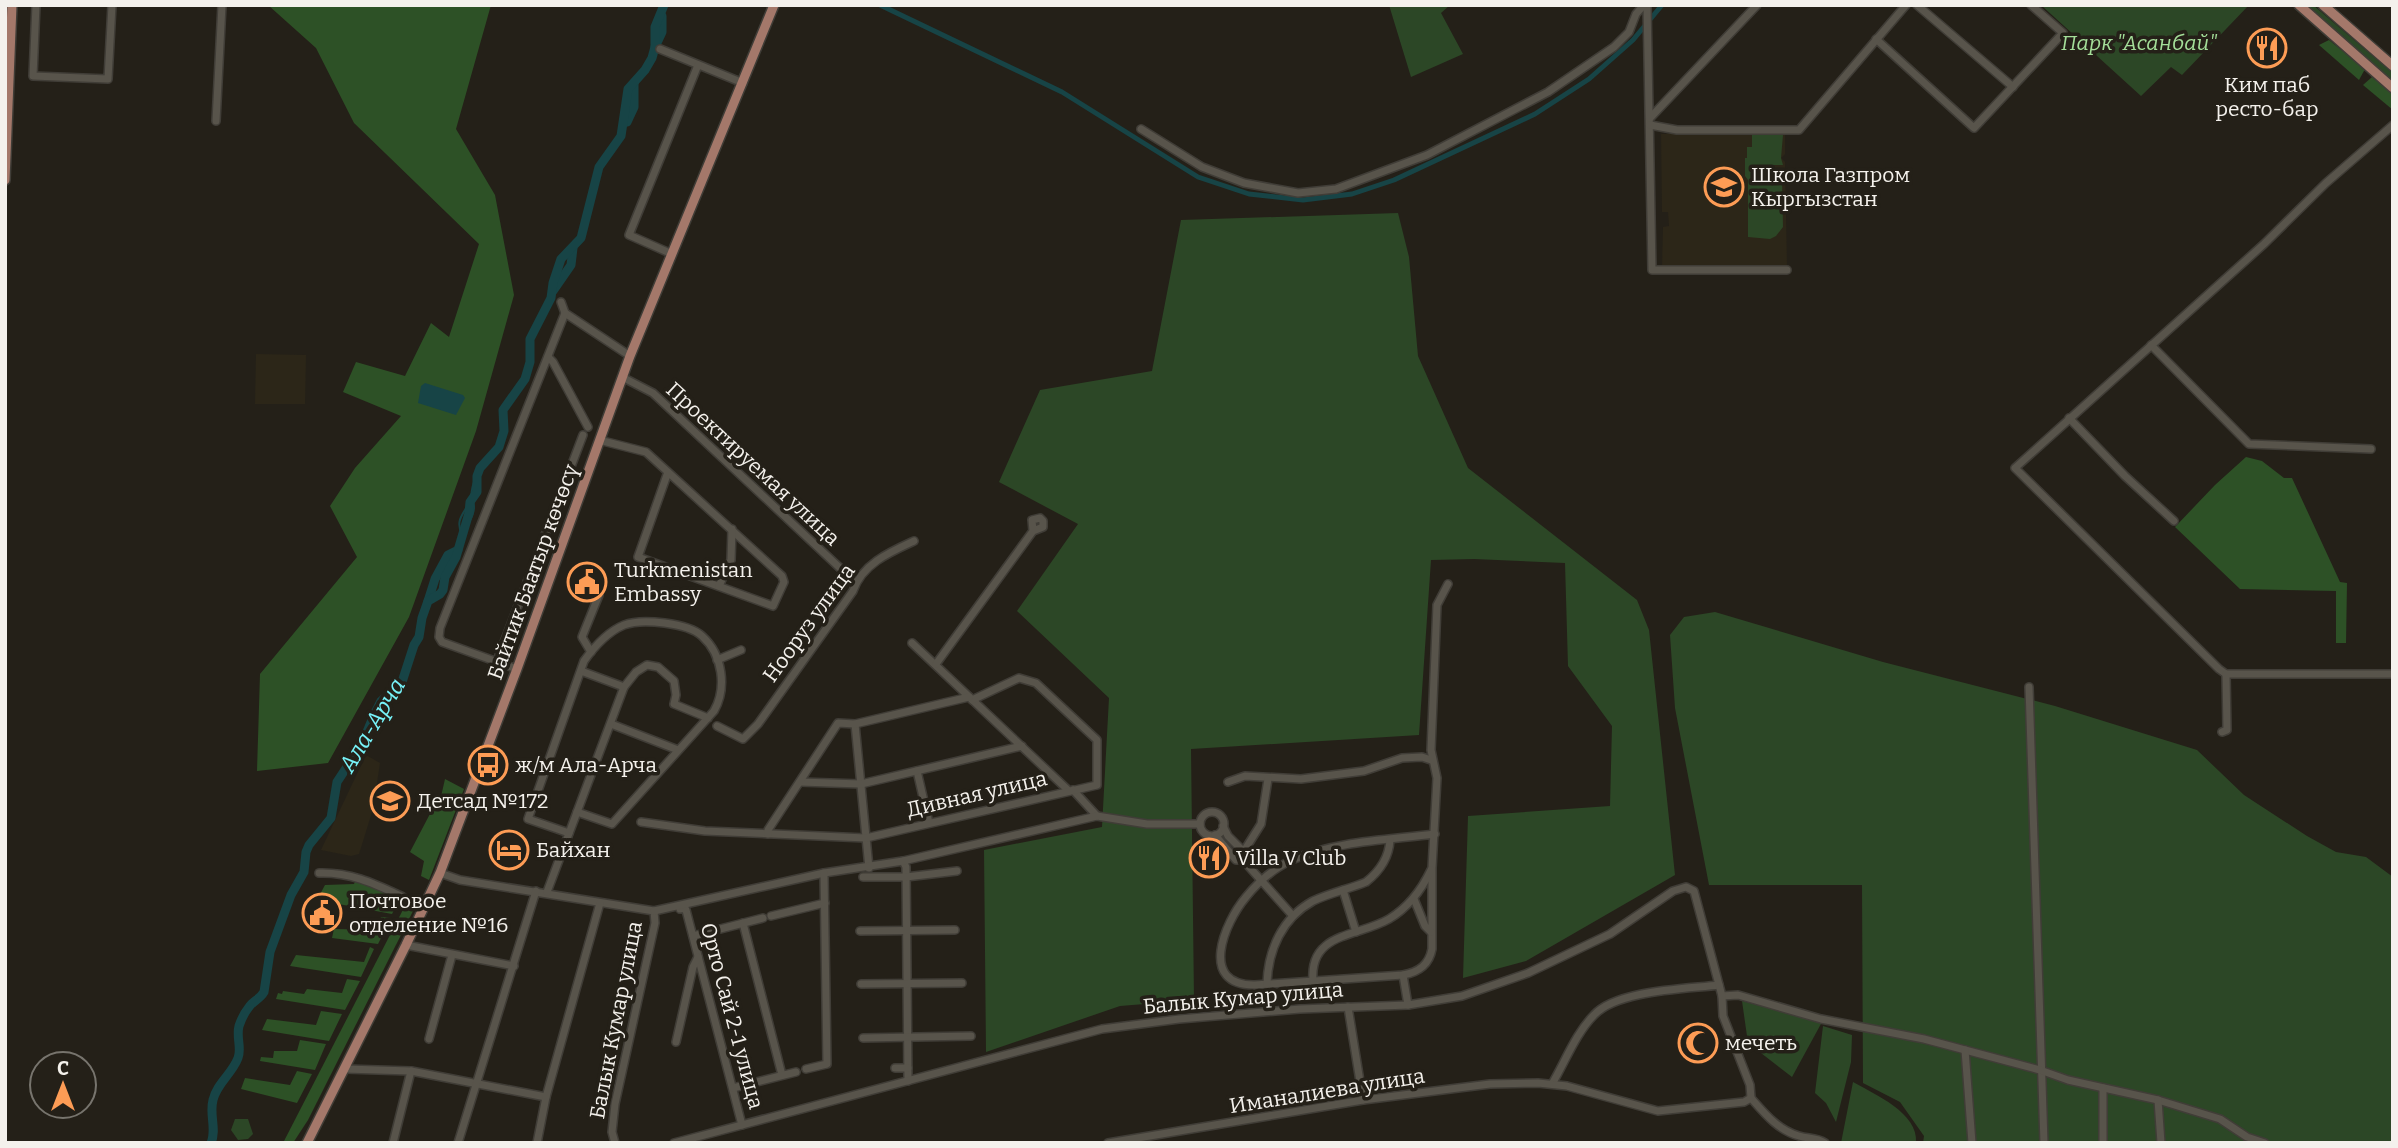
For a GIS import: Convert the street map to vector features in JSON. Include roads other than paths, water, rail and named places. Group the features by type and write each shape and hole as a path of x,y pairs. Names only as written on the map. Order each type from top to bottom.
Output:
{"main road":[{"path":"5,180 12,5"},
{"name":"Байтик Баатыр көчөсү","path":"307,1143 439,873 517,669 630,356 774,5"},
{"path":"2299,5 2393,88"},
{"path":"2323,5 2393,66"}],"street":[{"path":"36,5 33,76 108,79 112,5"},
{"path":"216,121 222,5"},
{"path":"1646,5 1651,270 1787,270"},
{"path":"1141,129 1202,167 1244,183 1298,193 1336,189 1427,155 1548,92 1614,47 1629,32 1636,14 1646,5"},
{"path":"1650,122 1756,5"},
{"path":"1892,5 1900,12"},
{"path":"1650,122 1677,130 1799,130 1906,5"},
{"path":"1917,5 2012,87"},
{"path":"1876,39 1974,128 2063,33 2031,5"},
{"path":"660,50 743,83"},
{"path":"672,254 629,235 698,65"},
{"path":"2393,125 2015,468 2124,578 2226,674 2393,674"},
{"path":"561,302 565,313 630,356"},
{"path":"517,669 442,642 439,637 440,628 565,313"},
{"path":"2151,345 2249,444 2371,449"},
{"path":"548,357 554,362 588,427"},
{"name":"Проектируемая улица","path":"622,377 653,393 856,583"},
{"path":"2069,418 2127,478 2174,521"},
{"path":"497,662 583,435"},
{"path":"599,440 646,452 732,528 782,576 783,582 773,606 638,557 668,472"},
{"path":"719,586 732,560 732,528"},
{"path":"936,664 1033,531"},
{"name":"Нооруз улица","path":"717,726 743,739 758,724 853,591 856,583 878,558 914,541"},
{"path":"1435,834 1342,846 1308,854 1276,868 1245,898 1232,918 1223,940 1220,959 1223,972 1237,984 1267,985 1403,975 1418,971 1428,960 1432,949 1432,868 1435,834 1437,778 1431,760 1437,605 1448,584"},
{"path":"591,652 582,637 599,595"},
{"path":"569,833 528,819 581,671 591,652 606,636 624,625 656,622 696,632 705,638 717,660 723,687 718,703 708,718 612,824 577,812"},
{"path":"912,643 1097,816"},
{"path":"717,660 741,650"},
{"path":"547,892 624,687 642,667 658,667 674,681 674,705 708,718"},
{"path":"581,671 624,687"},
{"path":"2222,732 2227,730 2226,674"},
{"name":"Дивная улица","path":"641,822 705,831 866,838 1097,785 1097,740 1036,683 1019,678 971,699"},
{"path":"2029,687 2044,1143"},
{"path":"768,834 768,830 838,723 855,724 971,699"},
{"path":"611,724 678,750"},
{"path":"855,724 869,868"},
{"path":"800,782 861,784 1021,746"},
{"path":"1228,782 1245,776 1268,779 1316,778 1364,771 1402,758 1422,757 1431,760"},
{"path":"917,771 929,823"},
{"path":"1243,860 1244,851 1261,824 1268,779"},
{"path":"1200,824 1205,815 1219,815 1228,836 1244,851"},
{"path":"654,913 824,873 903,861 1097,816 1139,823 1200,824"},
{"path":"1200,824 1206,834 1215,835 1223,826"},
{"path":"1215,835 1236,860 1243,860 1293,916"},
{"path":"1267,985 1271,951 1293,916 1312,902 1373,877 1387,856 1390,840"},
{"path":"903,861 906,867 908,1081"},
{"path":"1313,981 1313,965 1320,951 1329,942 1386,921 1414,899 1432,868"},
{"path":"863,877 906,877 957,871"},
{"path":"319,873 339,872 359,877 403,897"},
{"name":"Балык Кумар улица","path":"439,873 460,880 547,892 654,913 655,922 615,1104 612,1122 615,1143"},
{"path":"806,1069 827,1063 824,873"},
{"name":"Балык Кумар улица","path":"674,1143 1102,1029 1179,1019 1408,1004 1462,996 1528,973 1610,934 1673,891 1686,887 1694,891 1722,996"},
{"path":"1343,890 1356,932"},
{"path":"458,1143 536,891"},
{"path":"1414,899 1425,926 1431,932"},
{"path":"537,1143 600,903"},
{"path":"693,936 825,903"},
{"name":"Орто Сай 2-1 улица","path":"654,913 685,908 743,1125"},
{"path":"743,923 782,1075"},
{"path":"860,931 955,930"},
{"path":"406,945 514,966"},
{"path":"429,1039 452,955"},
{"path":"676,1042 693,967 699,956"},
{"path":"1403,975 1408,1004"},
{"path":"862,985 962,983"},
{"path":"1552,1084 1586,1025 1598,1010 1618,1001 1661,990 1719,985"},
{"path":"1825,1143 1818,1138 1800,1137 1779,1128 1751,1098 1750,1086 1723,1016 1722,996 1738,995 1821,1019 1924,1039 2068,1080 2158,1100 2220,1119 2247,1137 2265,1143"},
{"path":"1348,1007 1363,1100"},
{"path":"863,1038 971,1036"},
{"path":"1965,1049 1972,1143"},
{"path":"895,1068 908,1068"},
{"path":"345,1069 411,1071 547,1097"},
{"path":"393,1143 411,1071"},
{"path":"733,1088 796,1072"},
{"name":"Иманалиева улица","path":"1108,1143 1363,1100 1490,1084 1552,1084 1616,1098 1658,1111 1744,1102 1751,1098"},
{"path":"2103,1088 2103,1143"},
{"path":"2158,1100 2161,1143"}],"water":[{"path":"425,383 463,395 465,398 456,415 418,403 421,386"}],"waterway":[{"name":"Ала-Арча","path":"211,1143 213,1100 238,1058 238,1030 242,1019 264,992 270,952 291,895 304,872 306,852 331,818 337,782 362,744 381,701 402,682 419,637 428,601 443,590 445,577 456,557 470,502 477,492 480,468 499,447 504,431 503,410 525,379 530,362 530,339 551,298 561,259 581,238 599,167 621,136 628,89 652,58 655,27 664,5"},
{"path":"880,5 1062,92 1198,177 1249,194 1303,200 1352,194 1394,180 1535,114 1589,79 1633,40 1662,5"},
{"path":"655,47 662,32 662,16"},
{"path":"627,122 634,107 634,83"},
{"path":"553,291 571,265 573,248"},
{"name":"Ала-Арча","path":"560,263 560,280"},
{"name":"Ала-Арча","path":"462,535 460,521 477,476"},
{"path":"464,527 473,515 473,500"},
{"path":"428,601 435,579 448,555 458,550"}],"place":[{"name":"Ким паб ресто-бар","path":"2267,48"},
{"name":"Школа Газпром Кыргызстан","path":"1724,187"},
{"name":"Turkmenistan Embassy","path":"587,582"},
{"name":"ж/м Ала-Арча","path":"488,765"},
{"name":"Детсад №172","path":"390,801"},
{"name":"Байхан","path":"509,850"},
{"name":"Villa V Club","path":"1209,858"},
{"name":"Почтовое отделение №16","path":"322,913"},
{"name":"мечеть","path":"1698,1043"}],"park label":[{"name":"Парк \"Асанбай\"","path":"2139,43"}]}
